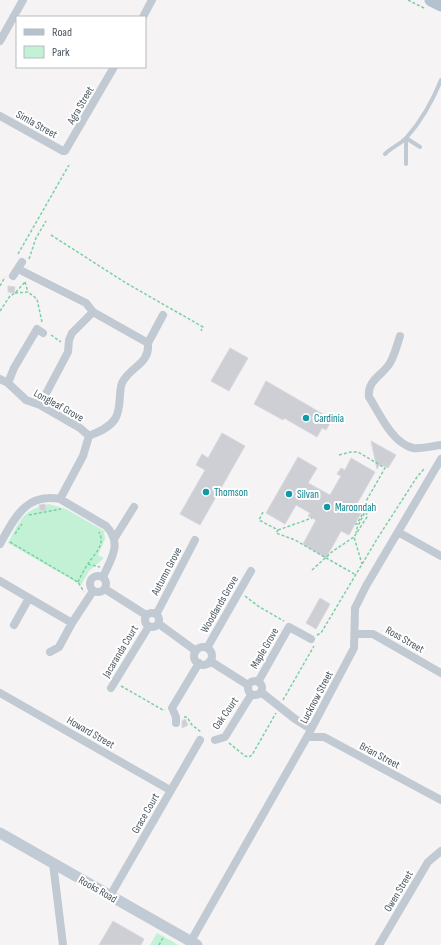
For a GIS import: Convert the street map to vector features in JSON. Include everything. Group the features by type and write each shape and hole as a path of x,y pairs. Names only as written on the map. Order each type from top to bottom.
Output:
{"main road":[{"path":"431,0 441,5"}],"street":[{"path":"144,16 152,0"},
{"path":"0,41 22,1"},
{"name":"Agra Street","path":"63,151 68,149 113,68"},
{"name":"Simla Street","path":"0,116 63,151"},
{"path":"24,273 86,303 93,312 148,343"},
{"path":"40,405 68,352 72,333 93,312"},
{"path":"60,499 83,456 89,436 107,427 118,414 122,383 128,374 147,356 148,343 163,315"},
{"path":"8,383 14,368 36,329 45,331"},
{"path":"400,336 394,354 387,368 371,384 368,390 370,397 392,435 399,441 413,448 441,445"},
{"name":"Longleaf Grove","path":"0,379 8,383 26,400 40,405 80,428 89,436"},
{"name":"Lucknow Street","path":"194,943 354,648 355,608 366,586 441,459"},
{"path":"0,544 15,518 28,504 40,499 52,497 60,499 106,526 111,532 114,539 115,548 103,577"},
{"path":"114,539 134,507"},
{"path":"398,532 441,556"},
{"name":"Autumn Grove","path":"156,614 195,540"},
{"name":"Woodlands Grove","path":"206,648 251,571"},
{"path":"96,576 103,577 107,582 105,589 100,592 94,591 90,586 91,579 96,576"},
{"path":"0,581 72,623"},
{"path":"105,589 146,615"},
{"path":"50,652 58,647 87,599 94,591"},
{"path":"14,625 29,598"},
{"path":"151,612 156,614 160,618 158,624 154,627 149,626 145,621 146,615 151,612"},
{"path":"158,624 196,651"},
{"name":"Jacaranda Court","path":"112,685 149,626"},
{"name":"Maple Grove","path":"258,682 289,627 312,640"},
{"name":"Ross Street","path":"355,634 373,634 441,673"},
{"path":"200,648 206,648 212,655 210,661 205,664 199,663 195,659 196,651 200,648"},
{"path":"210,661 248,684"},
{"path":"176,720 172,708 199,663"},
{"path":"248,684 253,681 258,682 262,688 261,692"},
{"path":"248,684 247,690 251,695 257,695 261,692"},
{"path":"261,692 295,719 309,733"},
{"name":"Howard Street","path":"0,693 170,790"},
{"name":"Oak Court","path":"215,740 224,737 251,695"},
{"name":"Brian Street","path":"309,733 324,738 441,800"},
{"name":"Grace Court","path":"110,896 200,740"},
{"name":"Rooks Road","path":"0,833 194,943"},
{"name":"Owen Street","path":"379,945 428,862 441,851"},
{"path":"53,864 63,945"}],"lane":[{"path":"385,154 406,138 432,100 441,80"},
{"path":"406,138 420,147"},
{"path":"406,138 406,164"}],"path":[{"path":"15,259 69,165"},
{"path":"15,293 29,261 36,238 46,221"},
{"path":"51,235 126,283 203,327 201,331"},
{"path":"0,286 8,272"},
{"path":"24,273 28,292 37,299 45,331 63,344 69,344"},
{"path":"0,311 10,296 15,293 28,292"},
{"path":"312,570 333,551 354,537 367,517 365,503 385,468 358,452 339,455"},
{"path":"312,640 321,633 377,538 417,477 428,464"},
{"path":"28,516 31,514 61,509 66,512"},
{"path":"263,512 259,520 278,530 312,518"},
{"path":"356,533 364,514 363,513 357,524 354,525 357,528"},
{"path":"23,520 19,530 9,542 78,582 87,599"},
{"path":"78,582 101,543 101,534 98,530"},
{"path":"278,530 276,533 295,540 356,575"},
{"path":"354,537 362,564"},
{"path":"88,564 107,568"},
{"path":"239,592 258,606 286,622 289,627"},
{"path":"112,685 163,710 172,708"},
{"path":"176,720 187,717 192,725 215,740"}],"green space":[{"path":"49,504 66,509 104,531 105,539 98,555 104,558 89,571 81,585 8,543 19,523 27,513 40,506"},
{"path":"157,933 177,944 177,945 150,945"}],"building":[{"path":"8,286 15,287 14,293 8,292"},
{"path":"230,348 248,358 229,391 211,381"},
{"path":"266,381 328,417 326,421 330,423 326,430 322,428 317,437 284,418 283,420 254,404"},
{"name":"Thomson","path":"222,433 245,446 200,525 180,514 205,470 196,465 202,454 208,458"},
{"path":"371,441 396,455 388,468 380,464 377,469"},
{"name":"Maroondah","path":"298,457 317,468 308,483 330,495 341,476 337,474 341,468 345,470 351,458 375,472 354,509 361,513 349,535 341,531 326,558 303,544 316,520 308,516 310,513 296,505 285,524 266,513"},
{"path":"45,504 46,510 40,511 39,505"},
{"path":"320,598 330,604 316,629 306,623"},
{"path":"185,719 188,725 182,728 182,721"},
{"path":"113,921 144,939 141,945 99,945"}],"place":[{"name":"Cardinia","path":"306,418"},
{"name":"Thomson","path":"206,492"},
{"name":"Silvan","path":"289,494"},
{"name":"Maroondah","path":"327,507"}]}
